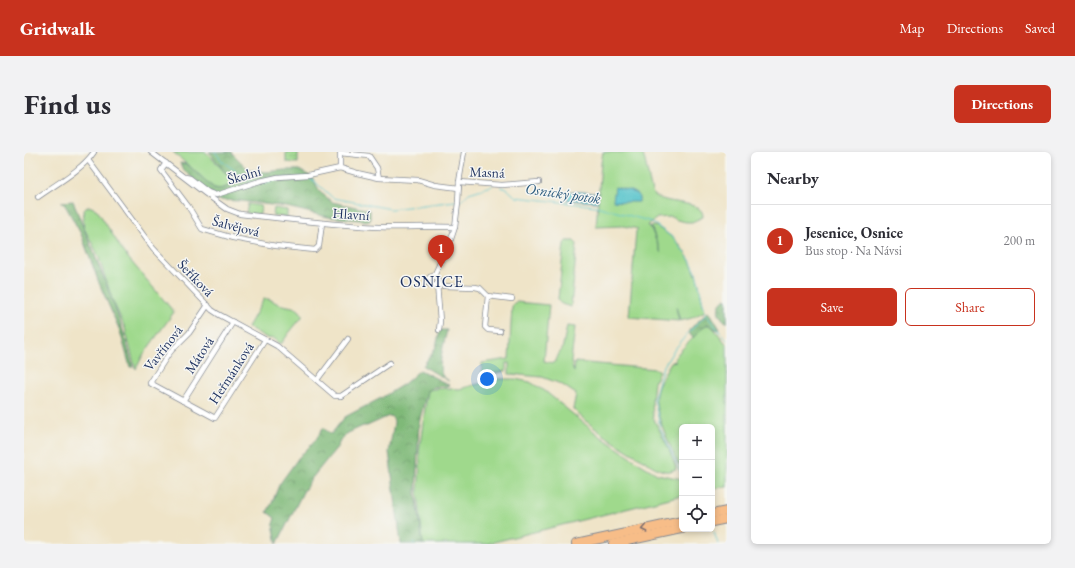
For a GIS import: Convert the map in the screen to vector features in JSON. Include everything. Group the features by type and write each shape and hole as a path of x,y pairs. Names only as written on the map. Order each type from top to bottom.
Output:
{"highway":[{"path":"715,513 727,511"},
{"path":"715,521 727,519"},
{"path":"576,544 679,522"},
{"path":"613,544 679,530"}],"street":[{"path":"38,197 81,166 94,152"},
{"path":"151,152 183,176"},
{"path":"464,152 459,182 458,201 451,239 434,276 429,278 428,283 432,286 437,284 444,286 475,286 480,288 488,296 512,299"},
{"path":"340,168 340,153 369,156 377,168 379,178"},
{"name":"Šeříková","path":"88,160 153,248 208,305 218,314 277,346 335,396 341,396 390,363"},
{"name":"Šalvějová","path":"166,163 161,170 188,206 202,229 233,238 276,246 315,250 319,246 322,223"},
{"name":"Školní","path":"183,176 190,178 208,192 216,194 278,177 308,175 340,168 379,178 418,180 435,185 459,188"},
{"name":"Hlavní","path":"183,176 227,209 240,214 322,223 378,227 454,227"},
{"name":"Masná","path":"459,182 502,185 539,182"},
{"path":"434,276 438,279 439,330"},
{"path":"488,296 485,327 488,330 500,331"},
{"name":"Vavřínová","path":"208,305 189,333 168,355 150,383 214,418"},
{"name":"Mátová","path":"183,401 233,322"},
{"path":"317,380 348,339"},
{"name":"Heřmánková","path":"214,418 265,340"}],"green space":[{"path":"173,152 206,152 234,183 227,187 217,189 214,188"},
{"path":"209,152 231,152 248,169 265,172 299,170 312,177 320,192 332,202 370,210 370,221 328,217 287,207 241,201 218,200 182,169 180,163 187,164 214,188 220,189 229,186 233,183 233,181"},
{"path":"286,152 298,152 298,163 286,162"},
{"path":"603,152 642,152 652,192 657,197 664,200 697,207 701,211 703,217 692,222 677,220 671,217 657,218 647,226 650,226 661,253 651,226 655,226 665,232 682,248 697,276 705,311 692,318 680,321 676,307 679,321 629,317 636,231 638,229 623,226 596,227"},
{"path":"73,201 114,304 128,346 133,367 130,367 120,331 99,283 81,234 65,205 61,202"},
{"path":"248,204 261,206 260,214 246,213"},
{"path":"89,206 96,209 129,259 174,312 143,355 136,369 125,328 112,299 98,255 84,228 83,210"},
{"path":"274,208 287,210 287,217 273,216"},
{"path":"566,241 574,241 577,244 571,307 561,304 558,299 564,244"},
{"path":"264,299 295,308 302,314 302,317 281,344 275,339 267,338 248,327"},
{"path":"725,299 727,300 727,323 718,311 720,305"},
{"path":"516,302 549,305 544,361 553,363 556,360 562,350 567,326 575,327 571,361 574,372 575,362 656,369 659,371 654,382 652,401 653,417 669,449 676,469 666,471 658,469 605,436 573,409 576,394 561,384 542,377 509,374 509,363 506,363 506,371 490,374 489,377 482,378 482,363 509,359 512,307"},
{"path":"708,312 711,314 720,329 717,330 708,324 693,338 689,333 689,330"},
{"path":"706,325 710,325 727,345 727,487 715,488 715,424 679,424 679,464 663,429 657,410 656,394 662,378 671,362 676,361 674,359"},
{"path":"440,330 447,330 440,366 442,375 449,381 423,366 436,347"},
{"path":"420,370 449,385 433,387 427,392 419,422 416,493 423,544 401,544 389,452 394,422 389,416 348,433 340,440 338,446 312,478 303,492 277,544 273,524 275,518 267,512 279,485 299,457 315,441 323,428 331,434 345,417 404,384"},
{"path":"497,379 515,379 530,382 545,391 597,434 639,463 657,474 679,478 679,496 486,544 423,544 418,491 420,464 419,452 428,391 432,389 459,389"}],"water":[{"path":"615,187 631,191 638,195 639,202 613,201"},
{"path":"568,191 598,193 597,202 567,200"}],"waterway":[{"name":"Osnický potok","path":"215,152 223,162 251,182"},
{"name":"Osnický potok","path":"259,184 279,179 308,178 313,180 333,198 391,209 456,201"},
{"name":"Osnický potok","path":"461,201 469,193 492,186"},
{"name":"Osnický potok","path":"501,187 507,189 516,197 596,206 652,222 672,237 690,260 696,272 705,312"},
{"name":"Osnický potok","path":"706,313 727,340"},
{"path":"688,333 706,315"},
{"path":"679,469 660,427 654,398 662,369 687,334"},
{"path":"714,532 718,544"}],"place":[{"name":"Jesenice, Osnice","path":"441,268"}],"district":[{"name":"OSNICE","path":"432,281"}]}
